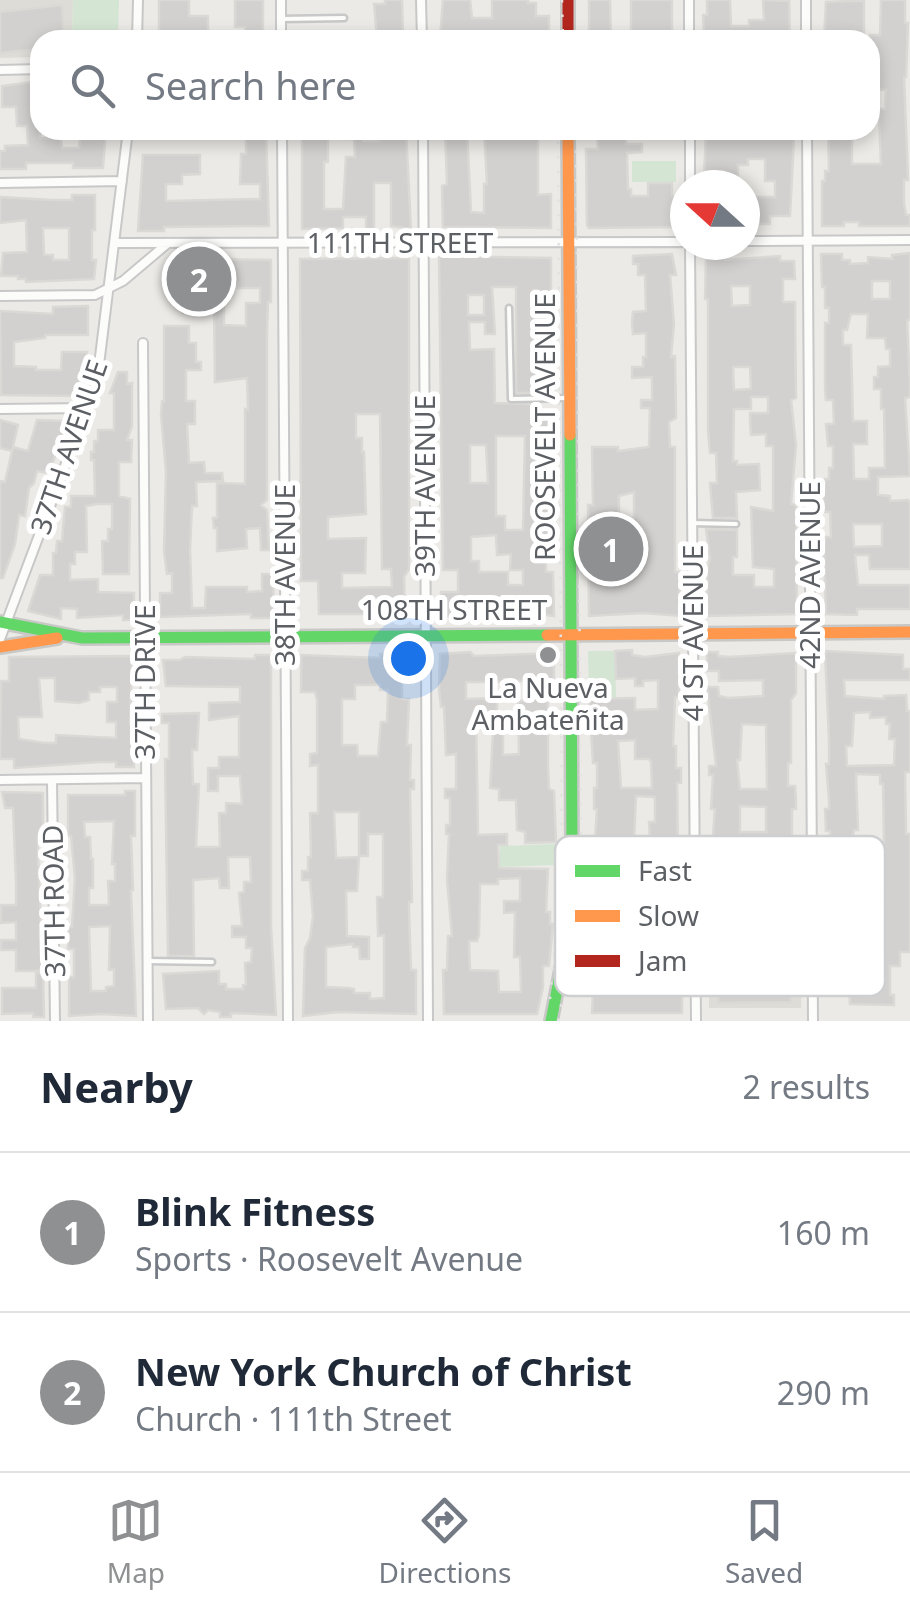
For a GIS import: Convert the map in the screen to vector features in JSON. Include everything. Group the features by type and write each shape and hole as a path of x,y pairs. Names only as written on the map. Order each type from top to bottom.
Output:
{"main road":[{"path":"568,0 568,30"},
{"name":"ROOSEVELT AVENUE","path":"568,140 572,836"},
{"name":"108TH STREET","path":"3,622 66,637 910,632"},
{"path":"0,647 66,637"},
{"name":"ROOSEVELT AVENUE","path":"550,1021 556,996"}],"street":[{"path":"137,30 138,0"},
{"path":"281,0 281,30"},
{"path":"422,0 422,30"},
{"path":"689,0 689,30"},
{"path":"806,0 806,30"},
{"path":"0,70 30,69"},
{"name":"37TH AVENUE","path":"0,639 3,622 88,408 100,364 127,140"},
{"name":"38TH AVENUE","path":"282,140 288,1021"},
{"name":"39TH AVENUE","path":"423,140 428,1021"},
{"path":"690,140 690,170"},
{"name":"42ND AVENUE","path":"807,140 812,836"},
{"path":"0,182 122,182"},
{"path":"760,241 910,240"},
{"name":"111TH STREET","path":"114,242 670,243"},
{"path":"0,296 92,295 123,281 168,242"},
{"name":"41ST AVENUE","path":"688,260 695,836"},
{"name":"37TH DRIVE","path":"142,343 148,1021"},
{"path":"0,409 88,408"},
{"path":"0,780 145,778"},
{"name":"37TH ROAD","path":"52,780 56,1021"},
{"name":"41ST AVENUE","path":"696,996 696,1021"},
{"name":"42ND AVENUE","path":"813,996 813,1021"}],"lane":[{"path":"281,19 344,18"},
{"path":"509,308 510,400 570,398"},
{"path":"692,524 736,524"},
{"path":"147,961 212,962"}],"shaded area":[{"path":"0,0 73,0 72,30 30,30 30,57 0,58"},
{"path":"709,996 801,996 801,1008 709,1008"}],"green space":[{"path":"73,0 119,0 118,30 72,30"},
{"path":"632,161 676,161 676,170 670,170 670,182 632,182"},
{"path":"588,651 615,651 616,697 589,699"},
{"path":"555,844 555,865 499,867 500,846"}],"building":[{"path":"159,0 189,0 189,16 208,16 208,30 159,30"},
{"path":"235,0 263,0 263,30 235,27"},
{"path":"385,0 402,0 403,30 376,30 374,4 385,4"},
{"path":"443,0 470,0 472,18 492,18 492,0 528,0 536,3 536,16 549,16 549,30 441,30"},
{"path":"589,0 610,0 611,30 589,30"},
{"path":"631,0 672,0 672,30 631,30"},
{"path":"707,0 730,0 731,26 749,26 749,20 764,20 763,0 789,1 790,30 704,30 703,15 707,15"},
{"path":"881,0 905,0 908,180 904,180 904,204 910,226 859,226 859,222 844,222 844,226 822,226 822,181 825,171 829,171 828,140 852,140 852,164 881,164 880,109 885,109 886,90 880,90"},
{"path":"864,1 864,30 825,30 826,2"},
{"path":"62,5 63,30 30,30 30,50 0,53 0,12"},
{"path":"30,82 30,140 61,140 62,148 79,148 80,140 105,140 103,168 73,168 73,163 26,163 26,169 0,169 0,151 5,151 5,146 28,145 27,126 17,126 16,107 2,107 2,86"},
{"path":"246,140 266,140 269,226 164,227 164,231 138,231 143,155 200,155 200,174 182,175 182,184 166,184 166,201 260,199 260,184 240,184 241,154 246,154"},
{"path":"302,140 328,140 324,209 343,209 346,157 355,157 354,140 407,140 411,229 391,226 391,183 374,183 374,229 366,229 366,217 343,217 343,228 302,229"},
{"path":"445,140 467,140 471,212 484,213 485,140 538,140 538,195 551,194 551,228 443,227 442,186 447,184"},
{"path":"598,140 642,144 642,152 627,153 628,189 631,196 648,196 648,183 670,183 670,227 589,228 586,149 598,149"},
{"path":"706,140 794,140 790,216 770,216 770,224 760,224 760,197 775,197 775,181 765,181 765,159 748,159 748,165 738,165 738,170 704,170"},
{"path":"72,195 95,195 94,279 26,282 18,276 1,276 3,253 27,252 26,220 0,223 0,197 72,200","holes":["43,228 69,228 69,260 53,260 53,255 44,255"]},
{"path":"910,253 910,397 905,398 910,476 878,477 878,495 910,503 910,569 870,569 869,555 855,555 858,585 910,585 910,609 857,609 857,615 826,614 824,550 825,537 831,537 830,512 823,512 823,502 825,479 829,479 829,468 833,468 833,446 828,446 826,424 834,424 833,400 826,400 825,388 825,323 829,323 829,308 825,308 821,254 842,254 842,260 850,260 850,264 868,263 868,257 892,259 892,255","holes":["872,281 890,281 890,299 872,299","851,314 868,314 867,338 885,338 886,349 890,349 890,366 878,367 878,377 874,377 874,389 881,389 884,409 885,468 869,468 869,479 854,479 853,444 867,444 867,421 853,421 851,345 843,345 843,330 847,330","853,524 882,524 882,546 854,547"]},
{"path":"670,254 676,275 670,275 676,418 669,422 670,447 675,447 675,572 679,572 680,616 589,616 592,447 618,447 618,451 649,447 650,408 641,408 641,400 652,400 652,377 632,378 632,367 643,367 646,357 646,333 633,334 632,323 633,312 646,311 645,275 638,275 638,264 633,264 633,256","holes":["634,492 634,518 619,518 619,496"]},
{"path":"439,256 551,258 551,300 543,301 545,393 516,393 516,287 492,287 495,334 485,334 485,322 469,322 470,350 494,349 495,403 534,404 534,414 548,414 549,538 553,538 553,549 546,549 546,572 553,572 554,616 533,613 442,617 441,592 458,592 458,570 443,570","holes":["468,295 484,295 484,315 468,315","496,436 525,436 523,530 505,530 505,516 496,516","470,445 486,445 488,483 470,483","496,535 497,555 511,554 510,570 523,570 523,585 508,585 508,572 479,572 479,561 471,561 471,537"]},
{"path":"780,256 780,261 794,261 795,279 783,279 783,302 795,302 796,398 791,400 796,445 791,504 796,505 797,614 707,616 710,558 706,529 737,530 733,575 754,575 754,587 774,587 774,569 753,567 751,507 773,511 773,446 766,446 766,434 751,435 750,413 768,413 768,397 751,397 751,409 734,409 733,461 737,465 759,464 760,490 736,492 737,518 713,518 710,483 717,483 716,453 710,453 708,431 706,260","holes":["731,286 750,286 750,305 732,306","733,367 750,367 751,389 734,390"]},
{"path":"409,258 409,569 404,577 405,614 319,614 318,581 301,581 300,259","holes":["356,414 380,414 382,569 391,569 392,587 342,588 342,573 365,573 366,538 328,539 328,517 366,514 364,452 362,438 356,438"]},
{"path":"192,259 271,260 267,500 261,505 267,510 269,550 261,550 260,528 246,529 247,548 217,551 213,518 217,518 217,483 245,484 245,409 248,410 247,378 215,382 214,304 224,304 224,325 246,326 246,303 260,303 260,288 212,283 212,308 201,308 201,313 183,313 182,293 187,293 187,264 192,264"},
{"path":"88,306 88,335 45,335 14,342 14,366 36,370 61,370 62,352 87,352 78,396 1,395 0,311 53,314 53,307"},
{"path":"164,326 189,326 189,343 196,343 196,362 201,362 201,370 186,370 186,401 195,401 195,424 187,424 189,463 204,462 205,473 222,473 223,481 196,482 197,506 192,506 190,551 192,608 205,608 206,587 262,591 262,574 273,574 274,618 251,618 251,614 160,617 160,593 172,593 172,573 167,574 164,551"},
{"path":"118,372 127,372 127,384 132,383 132,426 127,440 132,440 131,462 119,462 119,496 130,499 129,574 103,574 102,541 108,541 108,529 112,529 112,504 97,504 86,506 87,552 75,552 70,580 98,579 98,592 134,593 134,620 123,620 123,615 77,618 77,609 61,608 61,619 28,611 40,575 53,575 53,553 57,541 62,541 65,507 71,507 71,496 95,496 91,452 94,441 98,441 98,430 114,430 114,393 110,393"},
{"path":"0,420 18,425 12,451 0,448"},
{"path":"37,420 65,421 64,427 71,428 69,435 63,434 49,473 37,471 29,488 25,516 19,515 15,544 0,578 0,481 5,482 13,447 28,451"},
{"path":"632,650 632,655 645,657 679,653 673,746 676,768 681,768 681,783 677,783 678,836 650,836 649,822 655,822 655,797 636,796 634,836 595,836 597,763 593,763 589,699 635,698 635,710 658,709 658,680 635,686 635,678 616,679 615,651","holes":["635,740 635,759 651,762 652,788 621,788 618,741"]},
{"path":"825,651 903,655 903,669 910,669 910,680 844,680 845,696 884,699 906,695 910,711 910,772 905,772 906,834 910,834 910,952 900,952 900,966 890,966 894,1005 850,1004 850,996 885,996 883,784 880,775 856,774 858,830 854,830 853,836 830,836 830,831 826,831 825,809 829,809","holes":["870,712 870,718 886,717 886,724 890,724 889,739 895,739 894,765 847,766 846,746 852,746 854,713"]},
{"path":"707,652 729,657 796,653 788,763 788,786 795,786 796,800 792,836 713,836 715,809 711,809 713,775 709,775 709,766 716,766 707,687 718,687 719,696 728,698 763,696 763,680 719,681 719,671 707,671","holes":["742,724 766,725 767,789 740,789 737,760","740,806 766,807 766,832 740,832"]},
{"path":"414,653 412,679 402,679 402,699 409,699 407,745 411,745 410,780 414,780 414,789 410,789 409,912 411,970 416,970 416,1014 338,1012 303,1016 305,948 313,916 310,880 302,880 302,871 308,871 311,857 310,813 318,813 318,765 310,766 310,754 317,753 317,700 315,692 301,692 301,655 380,658 380,654","holes":["355,685 380,685 380,690 388,690 387,722 381,722 378,756 358,756 357,745 342,745 342,699 355,699","334,812 359,812 359,856 368,856 368,834 383,834 383,897 377,897 378,936 384,935 384,998 370,999 370,993 326,987 326,947 353,944 359,947 360,959 369,959 369,937 347,936 346,891 357,891 359,857 336,858"]},
{"path":"554,653 554,698 548,698 548,765 549,789 554,791 555,842 525,843 525,832 517,830 516,800 499,800 499,789 490,788 493,732 503,732 503,755 519,754 518,702 531,698 532,682 466,682 466,699 497,698 497,718 476,718 478,835 507,834 507,845 498,845 499,868 548,869 546,912 550,912 553,924 549,966 543,966 537,1014 444,1014 443,970 447,970 448,936 452,936 446,834 450,798 445,798 445,789 456,789 456,754 446,755 444,707 439,689 440,654","holes":["520,878 520,901 504,901 504,913 515,912 514,957 520,957 521,992 499,992 498,971 470,970 469,941 477,941 479,935 480,884"]},
{"path":"255,655 271,655 271,926 276,1015 231,1013 231,1017 220,1017 220,1012 208,1010 204,1014 198,1008 166,1009 163,974 219,971 219,984 226,984 226,989 243,989 245,963 251,962 252,948 246,948 246,937 232,937 232,926 242,926 239,893 244,892 244,882 251,882 250,857 228,857 229,888 220,888 219,878 193,880 194,956 168,956 165,759 169,759 169,723 162,723 162,714 199,713 197,750 192,750 193,784 199,784 196,847 220,847 219,813 226,813 226,803 242,804 240,776 218,776 218,791 208,791 208,768 219,768 219,757 239,757 239,716 209,720 209,703 240,702 240,687 166,686 163,660 255,659"},
{"path":"132,656 130,724 134,724 134,767 100,762 14,768 14,759 0,759 1,681 9,681 9,657","holes":["39,678 55,678 55,701 79,703 89,700 89,692 100,692 100,687 117,687 117,702 107,702 107,722 116,722 116,738 56,735 56,743 19,739 18,717 42,717"]},
{"path":"125,791 135,791 131,891 136,1016 69,1016 74,949 68,949 68,927 72,927 75,878 68,836 68,795 125,795","holes":["114,821 115,881 108,881 109,905 89,905 93,859 84,822","110,926 109,970 114,969 114,986 106,987 106,991 91,991 89,927"]},
{"path":"2,792 43,793 43,836 38,837 38,857 43,971 16,971 16,950 1,950 1,940 16,940 16,922 1,923 1,905 16,905 13,808 5,808"},
{"path":"36,973 43,973 44,1017 33,1017 33,1013 2,1014 2,988 36,988"},
{"path":"593,996 682,996 682,1013 592,1013"},
{"path":"718,996 791,996 791,1002 718,1003"}],"railway":[{"path":"562,0 563,30"},
{"path":"558,140 562,836"},
{"path":"576,140 581,836"},
{"path":"550,999 555,947"},
{"path":"558,1021 563,996"}],"traffic: fast":[{"path":"570,435 572,836"},
{"path":"0,622 82,638 547,635"},
{"path":"551,1021 556,996"}],"traffic: slow":[{"path":"568,140 570,435"},
{"path":"547,635 910,632"},
{"path":"0,647 57,638"}],"traffic: jam":[{"path":"568,0 568,30"}],"place":[{"name":"New York Church of Christ","path":"199,279"},
{"name":"Blink Fitness","path":"611,549"},
{"name":"La Nueva Ambateñita","path":"548,655"}]}
